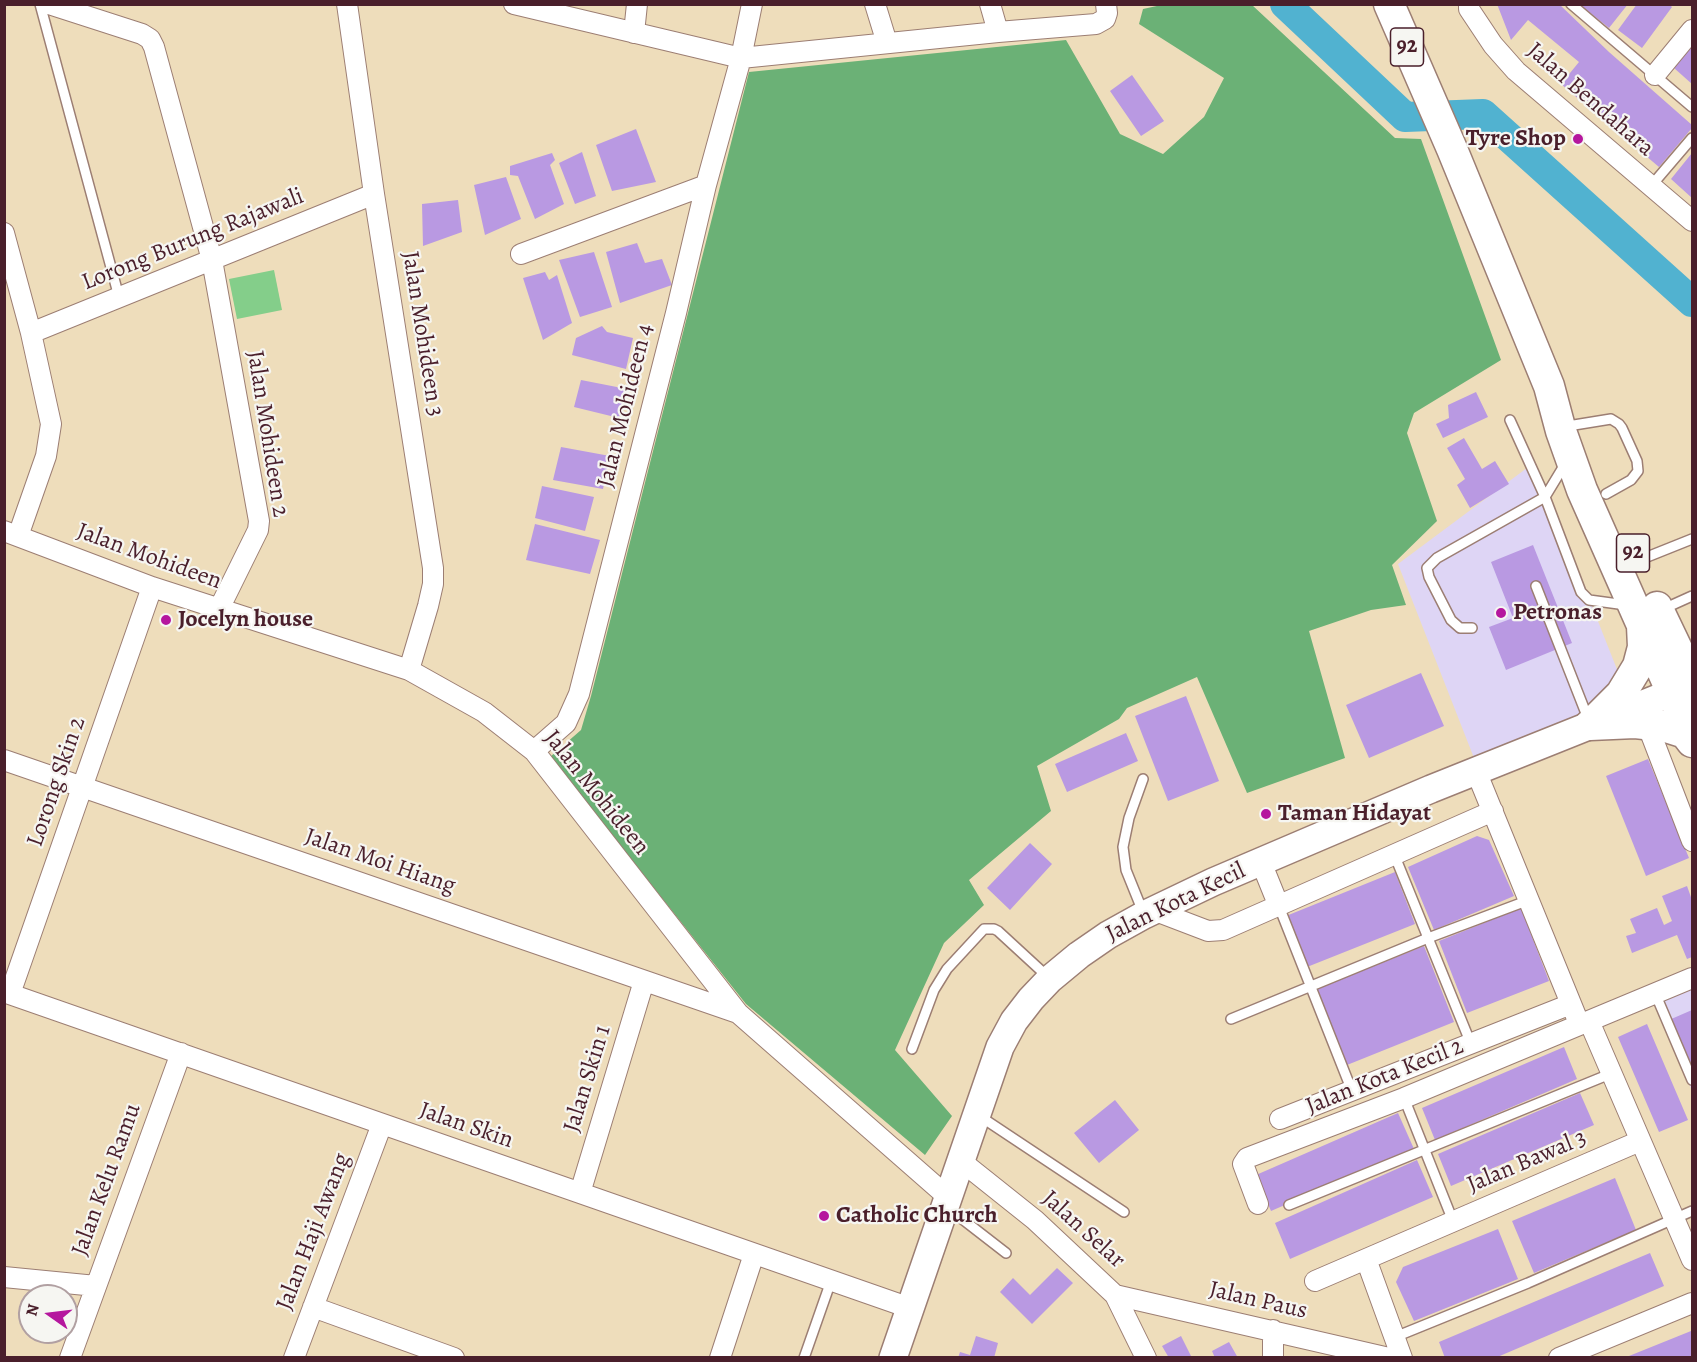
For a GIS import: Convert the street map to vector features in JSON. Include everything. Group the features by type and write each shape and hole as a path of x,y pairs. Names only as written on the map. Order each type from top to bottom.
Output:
{"main road":[{"name":"92","path":"1389,4 1452,149 1549,386 1582,490 1645,613 1686,686 1692,740"},
{"name":"92","path":"1549,386 1574,426 1637,561 1645,613"},
{"path":"1590,725 1621,694 1638,666 1643,647 1645,613"},
{"path":"1590,725 1635,723 1663,726 1685,733 1692,740"}],"street":[{"name":"Jalan Mohideen 2","path":"49,4 142,34 150,39 154,47 212,260 260,521 258,530 219,609"},
{"name":"Jalan Mohideen 3","path":"347,4 374,194 434,568 428,606 408,670"},
{"path":"634,33 637,4"},
{"name":"Jalan Mohideen 4","path":"534,751 566,723 579,694 673,325 706,185 741,58 752,4"},
{"path":"875,4 887,43"},
{"path":"990,4 998,32"},
{"path":"518,5 741,58 1096,24 1105,19 1106,4"},
{"name":"Jalan Bendahara","path":"1468,4 1493,45 1516,71 1692,221"},
{"path":"1655,75 1692,30"},
{"path":"521,254 706,185"},
{"name":"Lorong Burung Rajawali","path":"31,333 374,194"},
{"path":"4,232 31,333 51,424 46,456 11,534"},
{"name":"Jalan Mohideen","path":"11,534 152,587 408,670 484,712 534,751 738,1013 948,1202"},
{"name":"Lorong Skin 2","path":"7,993 152,587"},
{"name":"Jalan Kota Kecil","path":"893,1358 1000,1047 1014,1021 1030,999 1050,979 1108,935 1148,913 1261,862 1476,771 1686,686"},
{"path":"1647,724 1692,841"},
{"name":"Jalan Moi Hiang","path":"4,760 738,1013"},
{"path":"1476,771 1571,1004 1584,1023 1610,1074 1640,1141 1684,1214 1692,1260"},
{"path":"1148,913 1208,931 1223,930 1493,811"},
{"path":"1261,862 1278,904"},
{"name":"Jalan Kota Kecil 2","path":"1258,1204 1243,1164 1245,1160 1404,1098 1692,978"},
{"name":"Jalan Skin 1","path":"580,1193 644,981"},
{"name":"Jalan Skin","path":"7,993 910,1308"},
{"path":"1280,1119 1571,1004"},
{"name":"Jalan Kelu Ramu","path":"70,1358 181,1053"},
{"name":"Jalan Haji Awang","path":"294,1358 382,1124"},
{"name":"Jalan Bawal 3","path":"1316,1281 1640,1141"},
{"name":"Jalan Selar","path":"961,1161 1035,1220 1116,1294 1146,1358"},
{"path":"720,1358 754,1254"},
{"path":"1366,1259 1402,1358"},
{"path":"4,1277 96,1286"},
{"name":"Jalan Paus","path":"1116,1294 1389,1358"},
{"path":"1559,1358 1692,1303"},
{"path":"313,1307 454,1358"},
{"path":"1273,1330 1273,1358"}],"lane":[{"path":"40,4 119,297"},
{"path":"1571,4 1692,107"},
{"path":"1651,186 1692,138"},
{"path":"1574,426 1611,419 1622,428 1637,461 1638,471 1631,480 1606,495"},
{"path":"1510,420 1545,497 1583,596 1594,602 1645,613 1692,597"},
{"path":"1472,628 1460,628 1451,620 1429,578 1428,566 1437,558 1545,497 1570,456"},
{"path":"1637,561 1692,539"},
{"path":"1536,586 1590,725"},
{"path":"1143,779 1129,818 1123,847 1126,870 1148,913"},
{"path":"1394,853 1471,1044"},
{"path":"1231,1019 1428,938 1529,900"},
{"name":"Jalan Kota Kecil","path":"1278,904 1352,1091"},
{"path":"912,1049 934,990 947,969 984,929 998,931 1050,979"},
{"path":"1655,993 1692,1080"},
{"path":"1289,1205 1610,1074"},
{"path":"1404,1098 1454,1221"},
{"path":"976,1113 1124,1212"},
{"path":"948,1202 1006,1252"},
{"path":"1395,1337 1528,1283 1684,1214"},
{"path":"804,1358 831,1281"}],"shaded area":[{"path":"1535,462 1622,682 1579,717 1474,758 1398,564"},
{"path":"1692,971 1692,1091 1649,990"}],"green space":[{"path":"1166,4 1252,5 1395,138 1421,139 1501,360 1414,413 1407,433 1437,521 1392,565 1406,605 1371,610 1309,631 1345,758 1247,793 1197,677 1127,708 1119,719 1037,766 1051,811 969,880 984,905 944,943 895,1050 952,1116 925,1155 746,1004 550,757 581,730 591,696 749,72 1066,40 1120,134 1163,154 1204,117 1224,78 1139,24 1143,9"},
{"path":"274,270 282,310 237,319 229,279"}],"building":[{"path":"1497,4 1559,4 1609,52 1692,125 1692,128 1659,167 1561,84 1579,62 1528,20 1511,40"},
{"path":"1579,4 1628,4 1609,28"},
{"path":"1637,4 1669,4 1672,7 1642,48 1618,30"},
{"path":"1692,46 1692,84 1674,68"},
{"path":"1132,75 1164,121 1141,136 1110,91"},
{"path":"636,129 656,182 612,191 596,145"},
{"path":"582,152 596,196 575,204 559,163"},
{"path":"552,153 555,160 550,165 564,204 535,219 518,176 510,175 510,166"},
{"path":"1692,153 1692,198 1671,179"},
{"path":"506,177 521,219 485,235 474,185"},
{"path":"458,200 462,232 423,246 422,204"},
{"path":"637,243 645,263 662,259 672,285 620,303 606,252"},
{"path":"594,252 612,307 580,317 559,260"},
{"path":"545,272 549,280 557,275 572,323 543,340 523,278"},
{"path":"602,326 607,332 633,338 626,369 572,355 576,338"},
{"path":"581,380 627,389 619,418 574,407"},
{"path":"1476,392 1488,417 1443,438 1436,424 1449,418 1448,405"},
{"path":"1464,438 1482,469 1495,461 1509,484 1470,508 1457,485 1465,479 1447,448"},
{"path":"561,447 610,456 603,489 553,480"},
{"path":"542,486 594,497 585,531 535,518"},
{"path":"535,524 600,540 590,574 526,560"},
{"path":"1533,545 1572,643 1506,670 1489,627 1513,618 1491,562"},
{"path":"1421,673 1444,726 1369,758 1346,705"},
{"path":"1186,696 1219,781 1168,801 1135,716"},
{"path":"1126,733 1138,761 1067,792 1055,764"},
{"path":"1648,759 1689,858 1646,876 1606,776"},
{"path":"1477,836 1489,840 1514,896 1434,930 1408,867"},
{"path":"1030,843 1052,864 1010,910 987,888"},
{"path":"1395,872 1415,924 1307,967 1286,916"},
{"path":"1687,886 1692,900 1692,957 1687,959 1677,935 1632,953 1626,936 1636,933 1630,919 1657,908 1664,925 1672,921 1662,896"},
{"path":"1521,908 1549,981 1467,1013 1439,941"},
{"path":"1424,946 1454,1022 1347,1065 1317,989"},
{"path":"1692,1010 1692,1074 1669,1020"},
{"path":"1647,1024 1688,1120 1659,1132 1618,1037"},
{"path":"1564,1047 1577,1079 1435,1140 1422,1108"},
{"path":"1580,1093 1594,1125 1451,1186 1438,1154"},
{"path":"1115,1100 1139,1130 1099,1163 1074,1133"},
{"path":"1398,1113 1414,1149 1271,1211 1256,1175"},
{"path":"1417,1160 1433,1197 1290,1259 1275,1223"},
{"path":"1615,1178 1636,1230 1534,1273 1512,1221"},
{"path":"1498,1229 1518,1279 1414,1321 1396,1282 1403,1267"},
{"path":"1650,1253 1664,1286 1495,1358 1445,1358 1439,1342"},
{"path":"1057,1268 1073,1283 1032,1324 1000,1292 1013,1278 1030,1295"},
{"path":"1691,1331 1692,1358 1624,1358"},
{"path":"976,1336 998,1343 994,1358 958,1358 960,1352 970,1355"},
{"path":"1181,1336 1192,1358 1169,1358 1162,1346"},
{"path":"1229,1342 1238,1358 1215,1358 1212,1351"}],"waterway":[{"path":"1285,4 1405,117 1483,114 1692,302"}],"place":[{"name":"Tyre Shop","path":"1578,139"},
{"name":"Petronas","path":"1501,613"},
{"name":"Jocelyn house","path":"166,620"},
{"name":"Taman Hidayat","path":"1266,814"},
{"name":"Catholic Church","path":"824,1216"}]}
